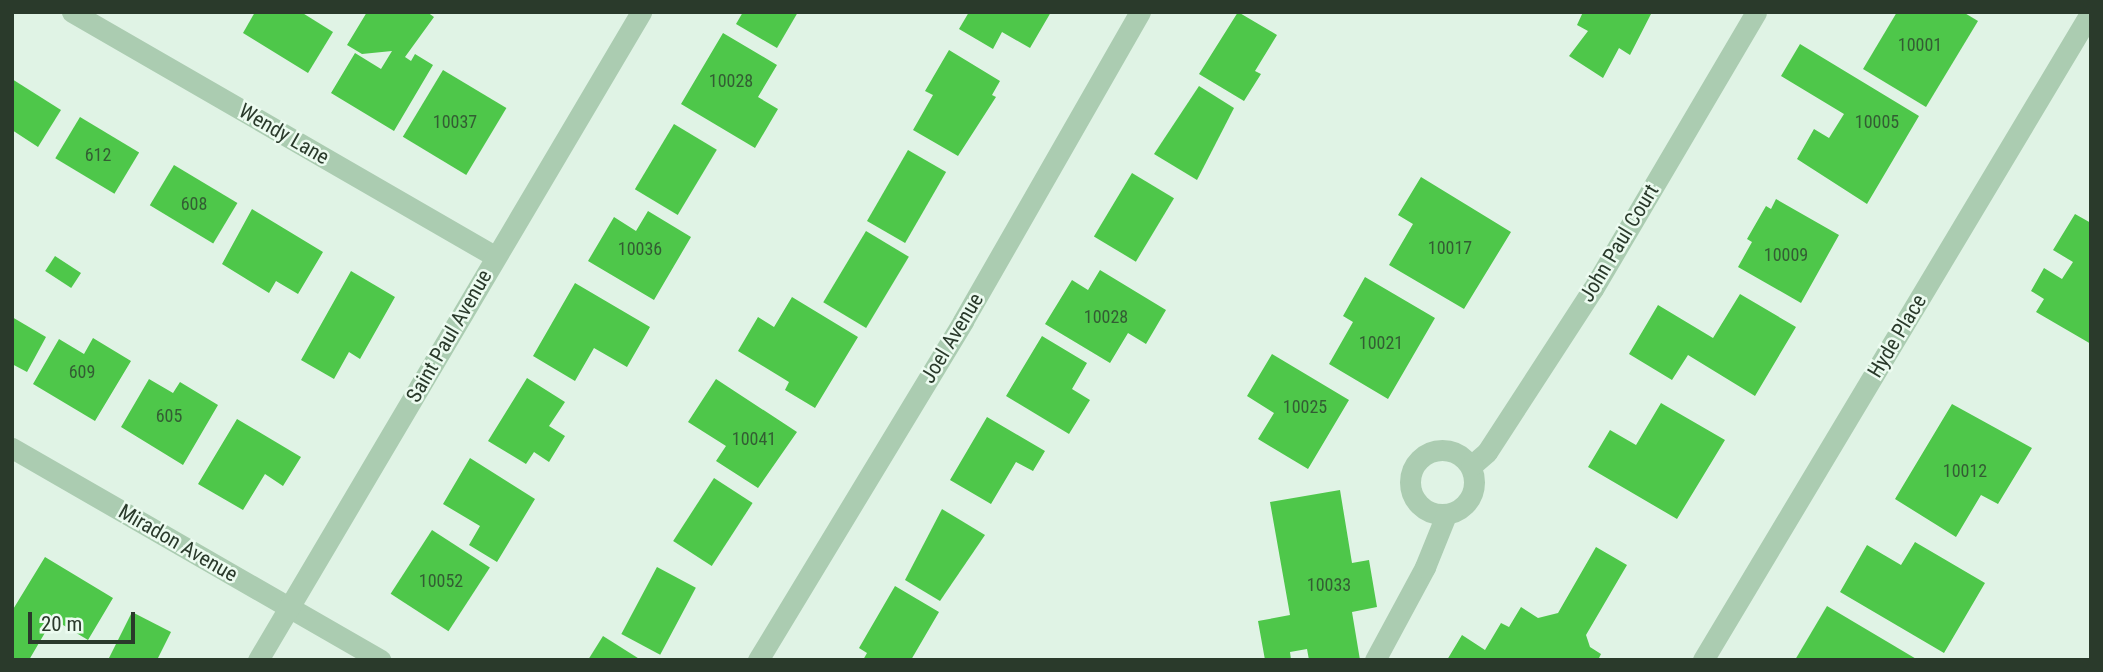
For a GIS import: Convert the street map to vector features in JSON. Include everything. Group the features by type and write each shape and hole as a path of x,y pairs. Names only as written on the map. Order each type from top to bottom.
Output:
{"street":[{"name":"Wendy Lane","path":"72,12 495,256"},
{"name":"Saint Paul Avenue","path":"258,660 641,12"},
{"name":"Joel Avenue","path":"758,660 963,321 1140,12"},
{"name":"John Paul Court","path":"1471,466 1488,452 1593,289 1756,12"},
{"name":"Hyde Place","path":"1703,660 2091,12"},
{"name":"Miradon Avenue","path":"12,447 380,660"},
{"path":"1439,449 1463,457 1471,466 1474,492 1457,511 1446,515 1421,508 1413,497 1411,472 1427,453 1439,449"},
{"path":"1375,660 1425,567 1446,515"}],"building":[{"path":"255,12 301,12 333,32 308,73 243,33"},
{"path":"367,12 427,12 434,17 405,57 411,61 415,54 433,65 394,131 331,93 355,53 381,69 392,51 362,54 347,45"},
{"path":"743,12 798,12 777,48 736,24"},
{"path":"969,12 1051,12 1030,48 1002,32 993,49 959,29"},
{"path":"1238,12 1277,35 1255,71 1261,74 1244,101 1199,74"},
{"path":"1583,12 1652,12 1630,55 1619,48 1603,78 1569,56 1588,31 1577,25"},
{"path":"1897,12 1963,12 1978,21 1926,107 1863,69"},
{"path":"723,33 777,65 758,97 778,109 755,148 681,104"},
{"path":"1800,44 1919,116 1867,204 1797,159 1814,129 1829,138 1844,114 1781,76"},
{"path":"949,50 1000,81 992,95 996,97 958,156 913,130 933,95 925,91"},
{"path":"443,70 506,108 466,175 403,137"},
{"path":"12,79 61,110 38,147 12,130"},
{"path":"1199,86 1234,108 1197,180 1154,154"},
{"path":"80,117 139,153 114,194 55,158"},
{"path":"674,124 717,150 678,215 635,189"},
{"path":"908,150 946,172 905,243 867,221"},
{"path":"174,165 237,203 213,243 150,205"},
{"path":"1132,173 1174,198 1136,262 1094,236"},
{"path":"1421,177 1511,232 1464,309 1389,265 1413,224 1398,215"},
{"path":"1776,199 1839,235 1801,303 1738,267 1752,242 1747,239 1766,206 1771,209"},
{"path":"252,209 323,252 298,294 276,281 269,293 222,264"},
{"path":"648,211 691,237 654,300 588,261 614,217 636,231"},
{"path":"2075,214 2091,223 2091,344 2036,312 2044,299 2031,291 2044,268 2062,279 2073,262 2053,250"},
{"path":"866,231 909,257 866,328 823,302"},
{"path":"55,256 81,273 71,288 45,271"},
{"path":"1100,270 1166,310 1146,344 1128,333 1110,363 1045,324 1072,280 1088,290"},
{"path":"351,271 395,297 360,359 349,352 334,379 301,360"},
{"path":"1365,277 1435,318 1388,399 1329,364 1353,322 1343,316"},
{"path":"575,283 650,327 627,367 594,348 575,381 533,356"},
{"path":"1740,294 1796,327 1755,396 1688,355 1672,380 1629,354 1658,305 1713,338"},
{"path":"792,297 858,337 815,408 785,390 789,382 738,351 758,317 774,327"},
{"path":"12,317 46,337 27,372 12,364"},
{"path":"1042,336 1087,363 1072,389 1090,400 1069,434 1006,396"},
{"path":"93,338 131,361 95,421 33,384 59,339 84,354"},
{"path":"1272,354 1349,400 1308,469 1258,439 1274,413 1247,396"},
{"path":"527,378 565,402 549,426 565,436 549,462 534,452 526,464 488,441"},
{"path":"149,379 173,393 180,382 218,405 183,465 121,427"},
{"path":"716,379 797,432 758,488 716,461 726,446 688,422"},
{"path":"1661,403 1725,440 1677,519 1588,467 1610,430 1636,445"},
{"path":"1952,404 2032,448 1998,504 1981,495 1956,537 1895,499"},
{"path":"987,417 1045,451 1033,471 1016,462 991,504 950,480"},
{"path":"237,419 301,457 283,486 265,474 243,510 198,484"},
{"path":"470,458 535,499 497,562 469,545 480,526 443,504"},
{"path":"714,478 753,503 712,566 673,541"},
{"path":"1340,490 1352,563 1369,560 1377,607 1352,612 1360,660 1309,660 1307,649 1290,652 1291,660 1265,660 1258,621 1290,615 1270,502"},
{"path":"942,509 985,535 940,601 905,580"},
{"path":"432,530 490,568 448,631 391,594"},
{"path":"1915,542 1985,583 1944,653 1840,592 1867,545 1901,565"},
{"path":"1596,547 1627,565 1586,635 1590,647 1601,654 1598,660 1447,660 1462,635 1485,650 1501,623 1509,627 1521,607 1538,618 1558,613"},
{"path":"45,557 113,598 88,640 53,619 29,660 14,660 12,611"},
{"path":"657,567 696,588 660,655 621,634"},
{"path":"895,586 939,612 911,660 863,660 867,653 859,648"},
{"path":"1827,606 1918,660 1795,660"},
{"path":"132,612 171,632 157,660 108,660"},
{"path":"603,636 641,660 588,660"}]}
